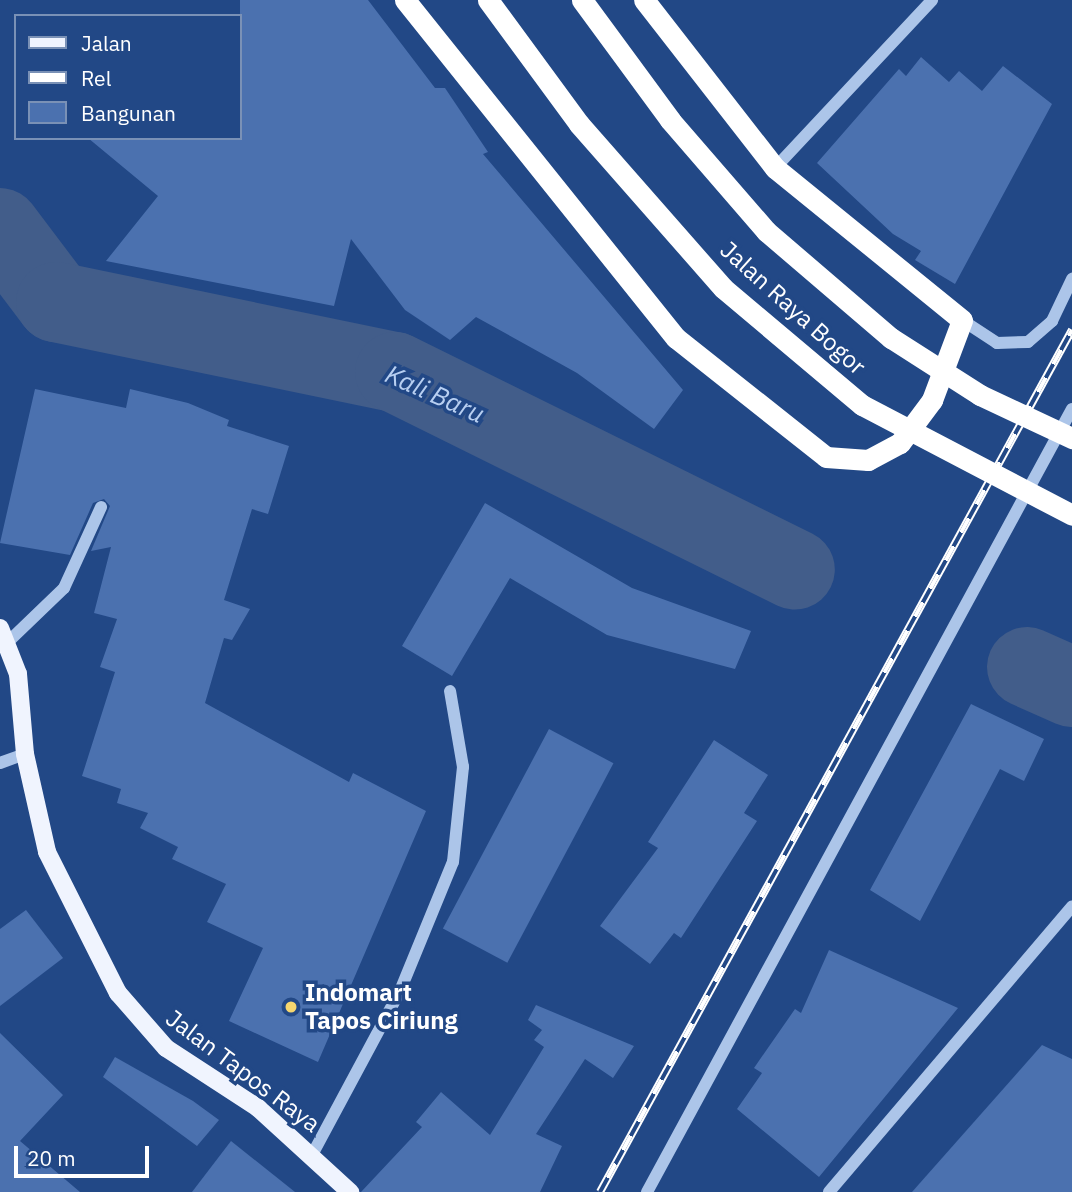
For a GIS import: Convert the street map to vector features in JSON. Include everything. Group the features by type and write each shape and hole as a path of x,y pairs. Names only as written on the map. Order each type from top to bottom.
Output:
{"highway":[{"path":"405,0 676,338 826,457 869,460 900,443 932,400 962,320 775,168 644,0"},
{"name":"Jalan Raya Bogor","path":"488,0 579,124 723,288 862,405 1072,515"},
{"name":"Jalan Raya Bogor","path":"582,0 670,120 766,232 891,338 980,395 1072,438"}],"main road":[{"name":"Jalan Tapos Raya","path":"5,634 25,754 47,852 118,993 166,1048 258,1108 350,1192"}],"street":[{"path":"775,168 932,0"},
{"path":"962,320 997,343 1028,342 1052,320 1072,279"},
{"path":"647,1192 1072,409"},
{"path":"5,634 64,588 100,507"},
{"path":"312,1155 400,991 453,862 463,767 450,691"},
{"path":"0,762 25,754"},
{"path":"829,1192 1072,906"}],"building":[{"path":"240,0 368,0 435,88 445,88 488,152 483,154 683,390 654,429 577,373 476,317 450,340 405,310 351,239 334,306 106,261 158,196 90,140 242,140"},
{"path":"921,57 949,82 959,71 982,91 1003,66 1052,104 955,284 915,260 921,251 893,234 817,163 899,69 906,76"},
{"path":"35,389 126,408 130,389 188,403 229,420 227,426 289,446 268,514 252,509 224,600 250,609 232,640 224,638 205,703 349,782 353,773 426,811 318,1062 229,1021 263,948 207,922 226,884 172,859 178,847 140,828 148,813 117,803 121,789 82,776 115,672 100,667 117,619 94,613 111,547 91,551 110,506 104,499 93,503 70,555 0,543"},
{"path":"485,503 632,588 751,631 735,669 607,635 510,578 452,676 402,646"},
{"path":"971,704 1044,739 1024,781 1000,769 920,921 870,890"},
{"path":"549,729 613,763 507,963 443,929"},
{"path":"714,740 768,775 744,813 757,821 681,938 674,933 650,964 600,926 658,848 648,842"},
{"path":"26,910 63,958 0,1006 0,929"},
{"path":"829,950 958,1008 819,1177 737,1109 762,1073 754,1068 795,1009 801,1013"},
{"path":"536,1005 634,1046 613,1078 585,1059 536,1134 562,1146 540,1192 361,1192 422,1127 416,1122 441,1092 490,1135 544,1047 534,1040 542,1030 528,1020"},
{"path":"0,1033 63,1095 20,1141 80,1192 0,1192"},
{"path":"1042,1045 1072,1059 1072,1192 912,1192"},
{"path":"115,1057 193,1101 219,1120 197,1146 103,1077"},
{"path":"231,1141 295,1192 192,1192"}],"waterway":[{"name":"Kali Baru","path":"0,228 56,302 395,372 795,570"},
{"name":"Kali Baru","path":"1027,667 1072,687"}],"railway":[{"path":"600,1192 1072,330"}],"place":[{"name":"Indomart Tapos Ciriung","path":"291,1007"}]}
